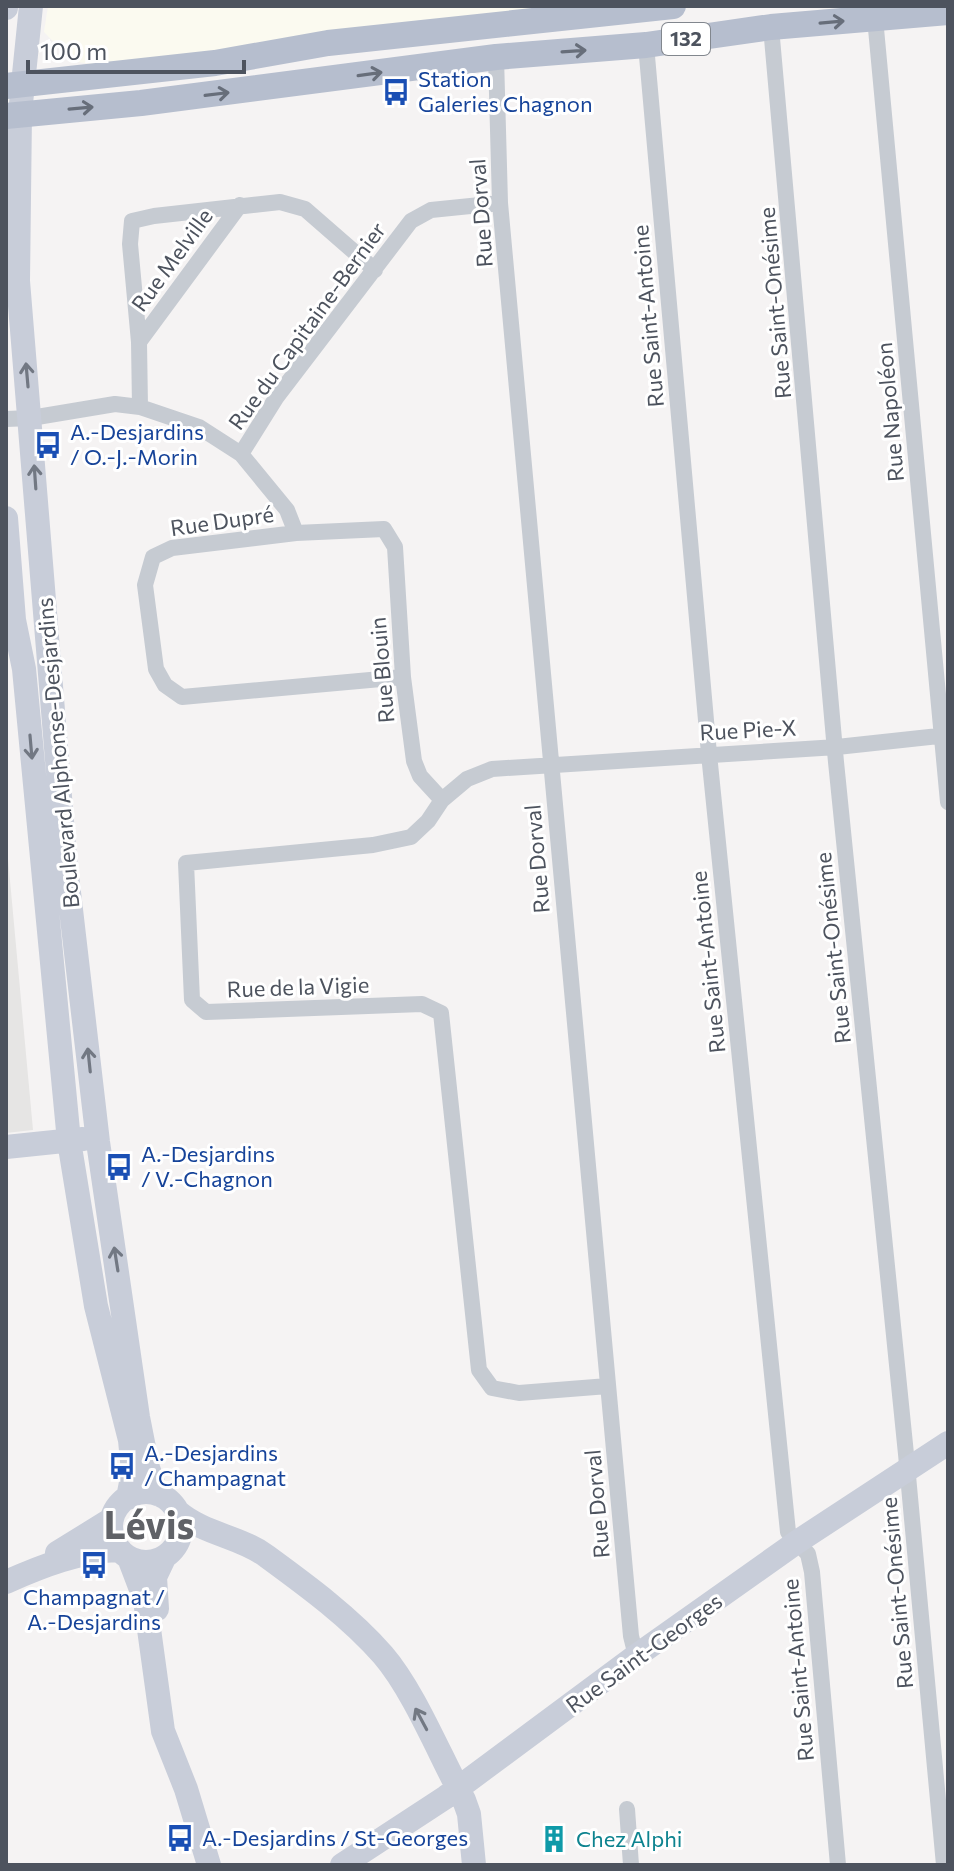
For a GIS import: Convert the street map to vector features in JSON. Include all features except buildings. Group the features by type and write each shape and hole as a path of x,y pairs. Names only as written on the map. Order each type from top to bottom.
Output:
{"main road":[{"name":"Boulevard Alphonse-Desjardins","path":"31,6 14,85 18,281 65,858 97,1138 138,1417 148,1468 157,1494"},
{"name":"132","path":"14,85 215,63 375,38 673,6"},
{"name":"132","path":"13,115 141,103 496,57 646,45 771,27 948,12"},
{"name":"Boulevard Alphonse-Desjardins","path":"6,518 14,659 69,1141 98,1315 130,1440 133,1472 128,1498"},
{"path":"6,1147 97,1138"},
{"name":"Rue Saint-Georges","path":"342,1865 458,1788 797,1542 948,1443"},
{"path":"186,1789 157,1613 155,1577 164,1558 179,1541 181,1521 173,1504 157,1494 137,1494 116,1510 112,1519 114,1540 124,1554 145,1600 163,1731 186,1789 209,1865"},
{"path":"178,1512 195,1525 262,1553 336,1610 383,1655 458,1788 469,1814 474,1865"},
{"path":"40,1567 112,1519"},
{"path":"6,1582 40,1567 93,1552 124,1554 140,1562 164,1558"}],"street":[{"name":"Rue Napoléon","path":"875,18 945,736 948,802"},
{"name":"Rue Saint-Onésime","path":"771,27 836,762 908,1470 944,1865"},
{"name":"Rue Saint-Antoine","path":"646,45 709,754 788,1532 808,1554 812,1572 838,1865"},
{"name":"Rue Dorval","path":"496,57 500,203 631,1636 636,1656"},
{"name":"Rue Melville","path":"140,407 139,342 130,244 132,221 280,202 305,209 375,270"},
{"name":"Rue du Capitaine-Bernier","path":"241,454 276,398 411,221 431,210 500,203"},
{"name":"Rue Melville","path":"139,342 240,205"},
{"path":"6,419 31,418 115,404 140,407 199,427 241,454 287,510 296,533"},
{"name":"Rue Dupré","path":"384,529 296,533 172,548 153,557 145,585 156,669 165,685 182,697 403,677"},
{"name":"Rue Blouin","path":"384,529 395,547 403,677 414,761 420,776 442,800"},
{"path":"14,659 48,641"},
{"path":"14,659 50,667"},
{"name":"Rue Pie-X","path":"551,765 837,747 945,736"},
{"name":"Rue de la Vigie","path":"551,765 492,769 467,779 442,800 428,821 411,837 373,845 186,863 192,1000 206,1012 422,1004 441,1013 479,1370 492,1388 519,1393 608,1386"},
{"path":"627,1809 631,1865"}],"shaded area":[{"path":"48,6 622,6 109,67 72,61 44,32"},
{"path":"6,837 33,1130 6,1133"}],"place":[{"name":"Station Galeries Chagnon","path":"396,92"},
{"name":"A.-Desjardins / O.-J.-Morin","path":"48,445"},
{"name":"A.-Desjardins / V.-Chagnon","path":"119,1167"},
{"name":"A.-Desjardins / Champagnat","path":"122,1466"},
{"name":"Champagnat / A.-Desjardins","path":"94,1565"},
{"name":"A.-Desjardins / St-Georges","path":"180,1838"},
{"name":"Chez Alphi","path":"554,1839"}],"district":[{"name":"Lévis","path":"149,1526"}]}
